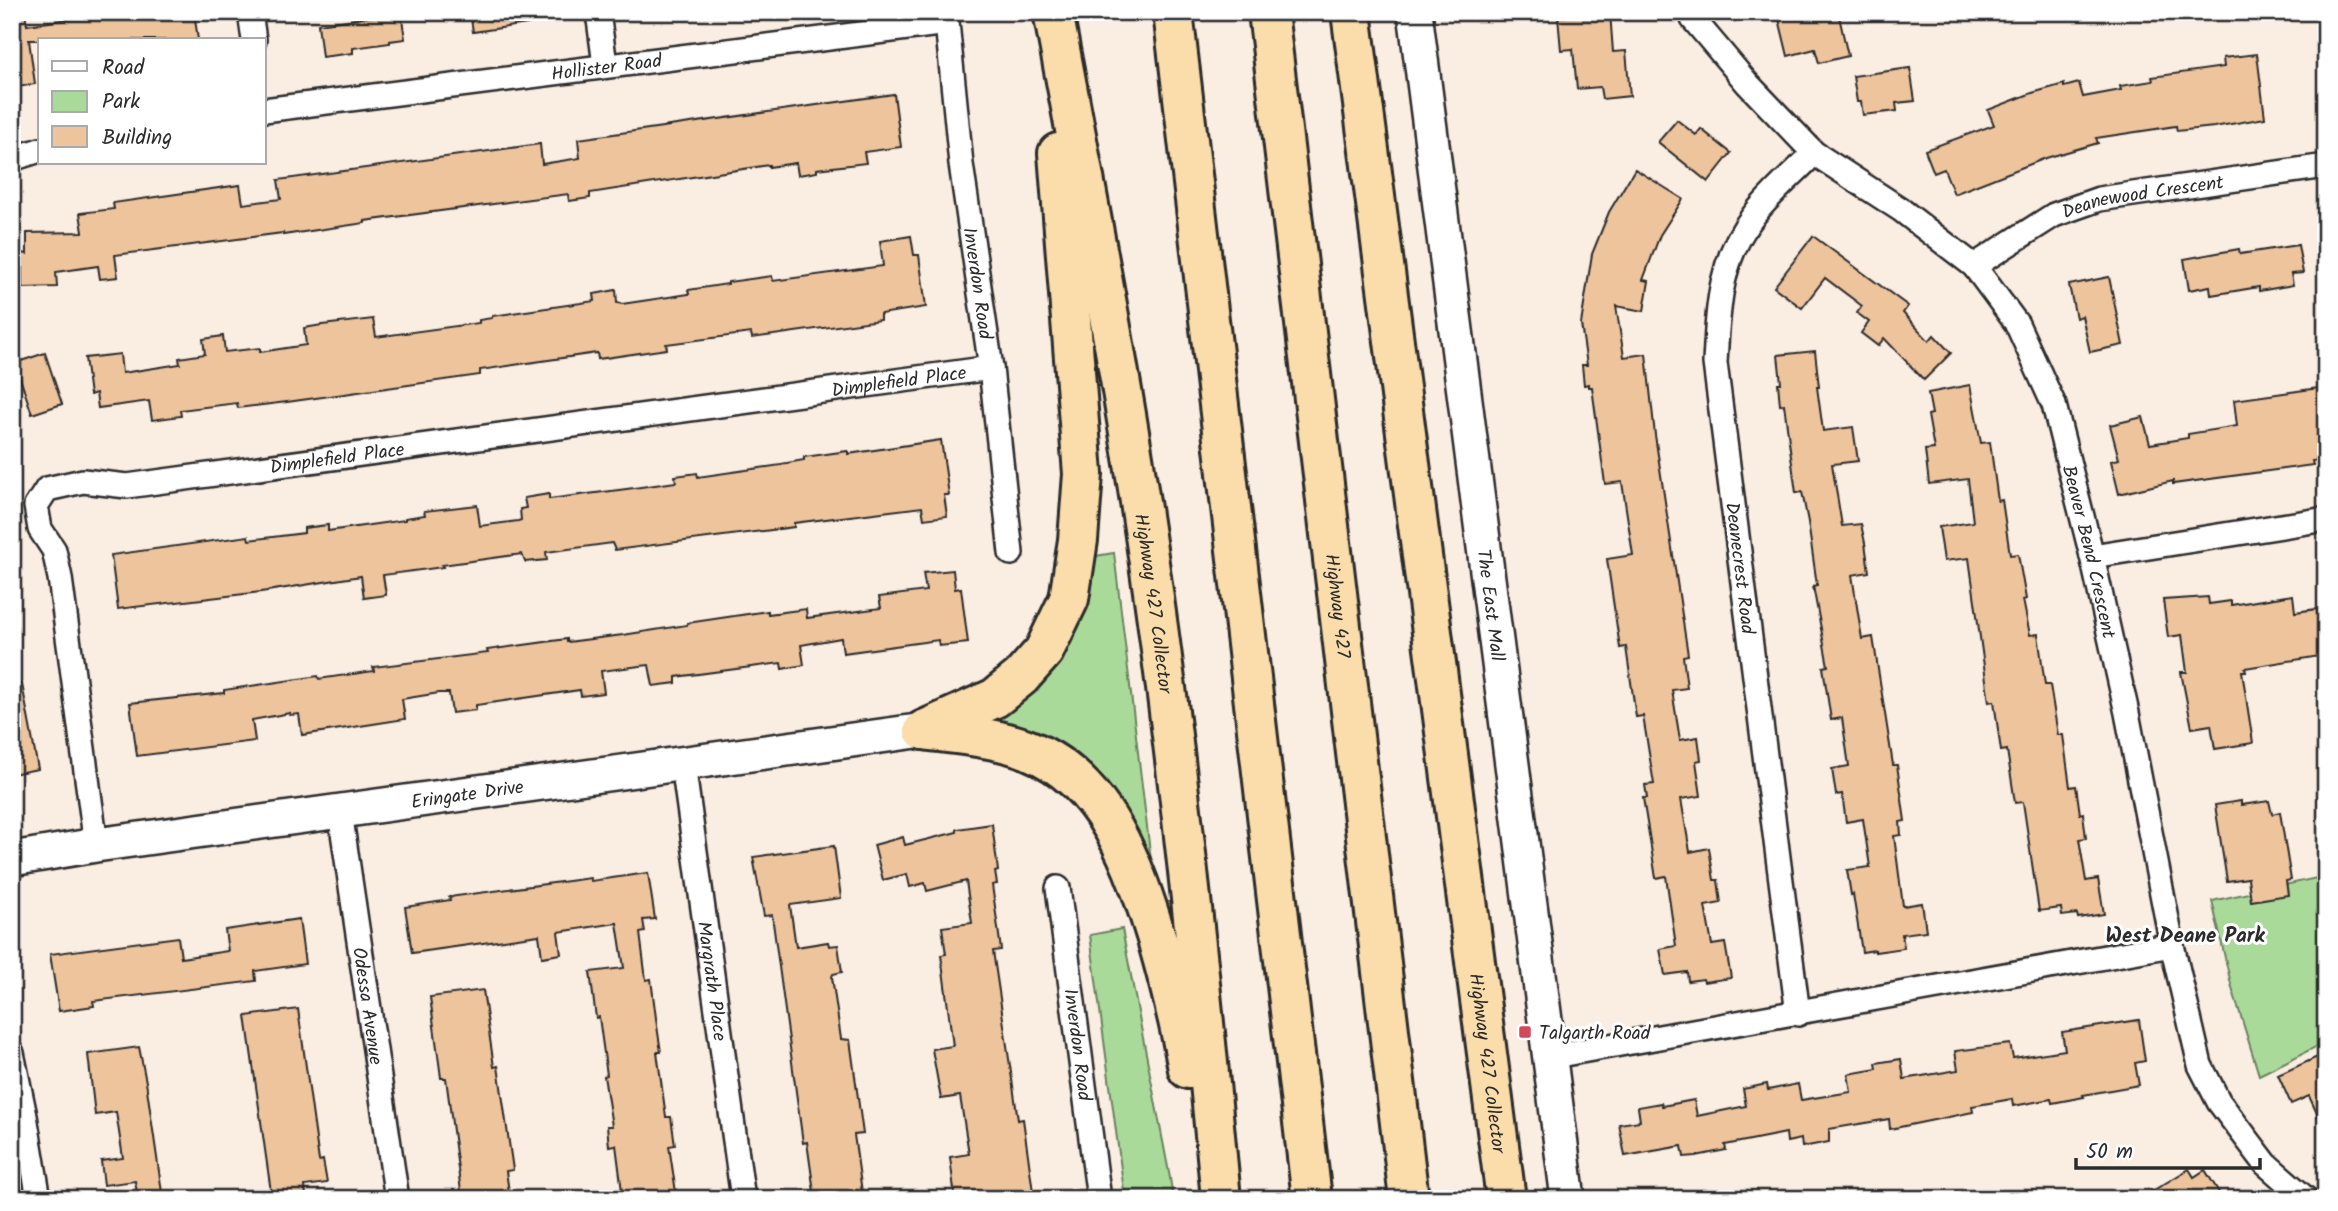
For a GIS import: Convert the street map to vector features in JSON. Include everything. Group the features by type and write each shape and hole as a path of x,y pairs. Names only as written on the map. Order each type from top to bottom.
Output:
{"highway":[{"path":"924,730 995,698 1021,677 1044,651 1060,623 1069,599 1078,540 1083,474 1047,12"},
{"name":"Highway 427 Collector","path":"1053,12 1094,225 1147,552 1187,861 1222,1199"},
{"path":"1174,12 1312,1199"},
{"name":"Highway 427","path":"1268,12 1409,1199"},
{"name":"Highway 427 Collector","path":"1351,12 1506,1199"},
{"path":"924,730 1030,750 1057,765 1083,787 1110,821 1143,894 1165,966 1186,1056 1212,1199"}],"main road":[{"name":"The East Mall","path":"1415,12 1568,1199"},
{"name":"Eringate Drive","path":"12,859 924,730"}],"street":[{"path":"250,12 254,38"},
{"path":"598,12 605,65"},
{"name":"Beaver Bend Crescent","path":"1691,12 1693,19 1747,83 1814,153 1900,209 1974,266 2017,324 2054,405 2092,556 2127,713 2172,946 2200,1065 2219,1102 2266,1164 2306,1199"},
{"name":"Hollister Road","path":"266,109 947,18"},
{"name":"Inverdon Road","path":"947,18 961,164 990,368 1011,553"},
{"path":"12,159 38,151"},
{"name":"Deanecrest Road","path":"1798,1014 1715,363 1718,299 1732,250 1754,215 1814,153"},
{"name":"Deanewood Crescent","path":"1974,266 2054,215 2099,199 2326,166"},
{"name":"Dimplefield Place","path":"96,845 60,578 54,550 40,529 36,506 47,489 83,481 127,486 990,368"},
{"path":"2092,556 2326,519"},
{"name":"Margrath Place","path":"683,764 743,1199"},
{"name":"Odessa Avenue","path":"340,813 397,1199"},
{"name":"Inverdon Road","path":"1058,888 1099,1199"},
{"path":"1548,1057 2172,946"},
{"path":"12,1053 26,1116 39,1199"}],"green space":[{"path":"1114,553 1153,877 1003,730 999,708 1075,618 1096,556"},
{"name":"West Deane Park","path":"2326,876 2326,1042 2259,1075 2231,984 2212,901"},
{"path":"1122,929 1173,1199 1125,1199 1090,935"}],"building":[{"path":"12,12 25,12 27,25 119,12 194,12 198,38 29,40 35,84 12,88"},
{"path":"383,12 401,12 405,39 353,48 353,53 322,57 318,24 383,15"},
{"path":"470,12 527,12 528,24 473,32"},
{"path":"1581,12 1610,12 1613,52 1626,51 1630,96 1602,99 1600,87 1577,89 1573,49 1561,50 1558,17 1581,15"},
{"path":"1807,12 1838,12 1848,56 1819,63 1815,49 1788,56 1779,19"},
{"path":"2257,54 2265,118 2214,127 2177,131 2176,126 2096,138 2098,143 2046,158 1954,194 1944,169 1934,173 1925,150 1994,125 1988,110 2032,93 2064,84 2064,87 2079,83 2083,97 2121,90 2120,86 2153,81 2152,77 2224,67 2223,58"},
{"path":"1910,68 1915,101 1896,103 1897,111 1863,115 1861,102 1857,102 1853,76"},
{"path":"894,94 901,147 864,152 866,163 817,169 817,172 798,175 796,163 769,165 590,193 590,198 569,201 568,194 365,221 283,235 115,255 118,277 100,279 98,266 56,272 57,287 22,288 22,253 27,254 27,233 83,232 80,213 114,209 113,203 240,185 243,204 281,199 278,180 540,144 542,164 580,158 578,139"},
{"path":"1677,120 1696,135 1701,129 1731,153 1708,182 1658,142"},
{"path":"1635,169 1683,199 1660,235 1643,280 1649,281 1644,311 1616,306 1624,357 1646,354 1655,435 1688,655 1683,656 1687,688 1672,690 1680,740 1698,737 1701,760 1696,761 1701,796 1681,799 1690,852 1709,848 1714,880 1718,880 1721,903 1705,906 1712,945 1725,943 1731,978 1704,982 1703,979 1688,981 1687,972 1665,975 1660,949 1676,946 1666,876 1656,878 1643,798 1647,798 1645,785 1654,784 1643,716 1636,717 1626,647 1620,648 1607,559 1633,555 1622,482 1605,484 1592,387 1589,387 1589,384 1584,385 1582,365 1587,365 1581,324 1592,254 1609,212"},
{"path":"911,236 914,255 919,255 926,307 880,314 880,320 752,338 751,333 666,344 667,349 598,359 597,353 480,370 480,375 287,402 238,408 237,403 180,410 181,416 152,420 149,401 98,408 96,393 90,395 85,358 120,354 122,373 180,364 179,358 205,354 203,339 223,336 225,352 260,348 260,352 306,345 304,328 322,325 373,319 376,337 479,323 479,320 492,316 595,301 594,294 616,290 617,303 622,304 689,294 688,290 728,282 772,276 773,281 883,266 880,241"},
{"path":"1813,236 1908,306 1903,313 1929,341 1934,335 1951,353 1924,380 1884,338 1878,346 1861,333 1869,322 1857,313 1862,306 1825,278 1802,308 1774,287"},
{"path":"2298,245 2303,273 2291,274 2293,285 2259,291 2259,287 2211,295 2210,286 2189,290 2184,259 2239,249 2240,254"},
{"path":"2109,277 2123,345 2090,352 2082,316 2076,318 2069,285"},
{"path":"1815,351 1823,431 1853,427 1858,461 1832,464 1842,526 1861,524 1865,543 1869,572 1852,575 1862,639 1873,637 1893,765 1897,765 1905,821 1900,822 1901,835 1894,836 1903,906 1922,903 1926,931 1902,934 1904,948 1875,952 1862,952 1853,894 1851,895 1847,870 1870,867 1863,819 1846,822 1842,794 1836,795 1832,769 1849,766 1842,718 1831,720 1823,667 1828,666 1813,586 1817,585 1808,522 1802,492 1796,493 1784,404 1780,405 1778,355"},
{"path":"45,353 62,404 32,414 15,363"},
{"path":"1970,385 1981,443 1990,442 1998,501 2002,500 2010,555 2018,554 2030,635 2038,634 2045,685 2050,685 2058,735 2063,735 2070,787 2076,786 2080,814 2083,813 2086,838 2079,839 2086,881 2098,879 2104,914 2078,918 2077,914 2062,916 2061,908 2039,911 2023,802 2015,803 2007,750 2001,751 1994,701 1989,702 1969,558 1944,561 1939,527 1973,522 1968,479 1929,484 1925,450 1934,449 1928,415 1932,414 1928,393"},
{"path":"2326,387 2326,459 2312,461 2313,465 2173,484 2173,481 2119,494 2111,461 2119,459 2110,425 2143,417 2150,444 2188,438 2188,434 2237,426 2234,400"},
{"path":"941,440 949,495 944,495 947,516 924,519 922,507 615,550 612,543 546,552 547,560 525,562 522,554 442,565 443,567 383,575 386,595 364,598 361,576 261,592 118,609 111,555 248,536 249,540 304,533 304,528 328,525 328,531 405,520 425,515 424,511 477,505 480,526 518,521 521,520 520,509 526,508 524,498 549,494 549,499 634,488 676,482 675,476 697,473 698,477 781,465 804,460 804,457 848,451 848,454"},
{"path":"953,570 955,589 961,588 968,643 939,646 938,640 843,653 841,638 801,645 804,665 782,669 781,663 676,677 676,683 653,686 649,665 601,671 604,693 581,696 580,690 476,705 476,710 452,713 449,693 439,693 402,699 405,719 302,735 299,714 290,713 252,720 255,741 137,756 130,703 224,693 224,690 318,676 319,679 374,671 373,667 488,653 487,650 567,639 567,642 623,635 768,611 768,614 806,609 807,618 881,608 879,597 926,591 923,573"},
{"path":"2293,595 2295,612 2317,609 2318,616 2326,615 2326,655 2245,668 2246,671 2242,671 2253,743 2215,749 2211,725 2192,728 2181,672 2187,672 2182,635 2168,637 2163,600 2208,597 2209,604 2231,601 2231,605"},
{"path":"22,684 38,769 12,774 12,685"},
{"path":"2241,801 2241,805 2269,801 2272,814 2280,812 2291,880 2286,881 2288,895 2251,901 2248,878 2227,881 2215,805"},
{"path":"992,824 998,871 995,872 997,884 992,885 1001,950 993,951 1018,1120 1023,1119 1034,1199 980,1199 979,1194 955,1198 950,1157 969,1154 960,1096 941,1099 932,1049 953,1046 941,955 946,954 942,927 972,923 966,881 927,891 925,883 910,887 907,874 883,880 874,845 903,837 905,845 957,832 957,829"},
{"path":"834,846 841,898 790,905 796,947 828,942 829,946 838,945 842,972 833,974 832,977 841,1039 850,1040 863,1134 854,1135 863,1199 815,1199 807,1142 803,1143 772,915 764,916 753,857"},
{"path":"648,873 655,919 643,920 645,932 640,933 646,980 651,979 666,1117 671,1117 675,1145 669,1146 677,1199 623,1199 616,1145 609,1146 607,1126 612,1126 604,1076 607,1075 590,972 624,968 617,923 558,932 561,954 542,957 539,935 412,953 405,907 450,900 449,897"},
{"path":"299,919 305,964 255,971 256,981 93,1001 94,1006 59,1011 50,954 178,937 181,958 228,951 225,930"},
{"path":"483,990 494,1067 498,1066 513,1170 506,1171 510,1199 462,1199 446,1078 441,1078 430,997"},
{"path":"298,1009 319,1161 323,1160 327,1183 305,1186 306,1196 300,1197 301,1199 272,1199 246,1016"},
{"path":"2139,1020 2145,1061 2135,1063 2139,1085 2052,1103 2051,1099 2013,1106 2012,1099 1972,1106 1973,1112 1890,1129 1889,1119 1829,1129 1829,1142 1802,1147 1801,1139 1787,1142 1786,1133 1725,1145 1726,1150 1696,1156 1684,1157 1682,1146 1625,1156 1619,1124 1640,1121 1638,1107 1694,1100 1697,1116 1746,1106 1743,1089 1767,1084 1768,1090 1798,1084 1801,1100 1851,1092 1848,1074 1877,1069 1876,1063 1901,1059 1904,1079 1958,1070 1955,1051 2010,1044 2013,1058 2065,1050 2062,1032"},
{"path":"139,1047 163,1199 138,1199 135,1181 104,1185 101,1161 123,1158 116,1112 95,1115 88,1054"},
{"path":"2326,1053 2326,1133 2309,1096 2291,1104 2278,1075"},
{"path":"2189,1169 2194,1177 2205,1170 2223,1199 2139,1199"}],"place":[{"name":"Talgarth Road","path":"1525,1032"}],"district":[{"name":"West Deane Park","path":"2185,935"}]}
